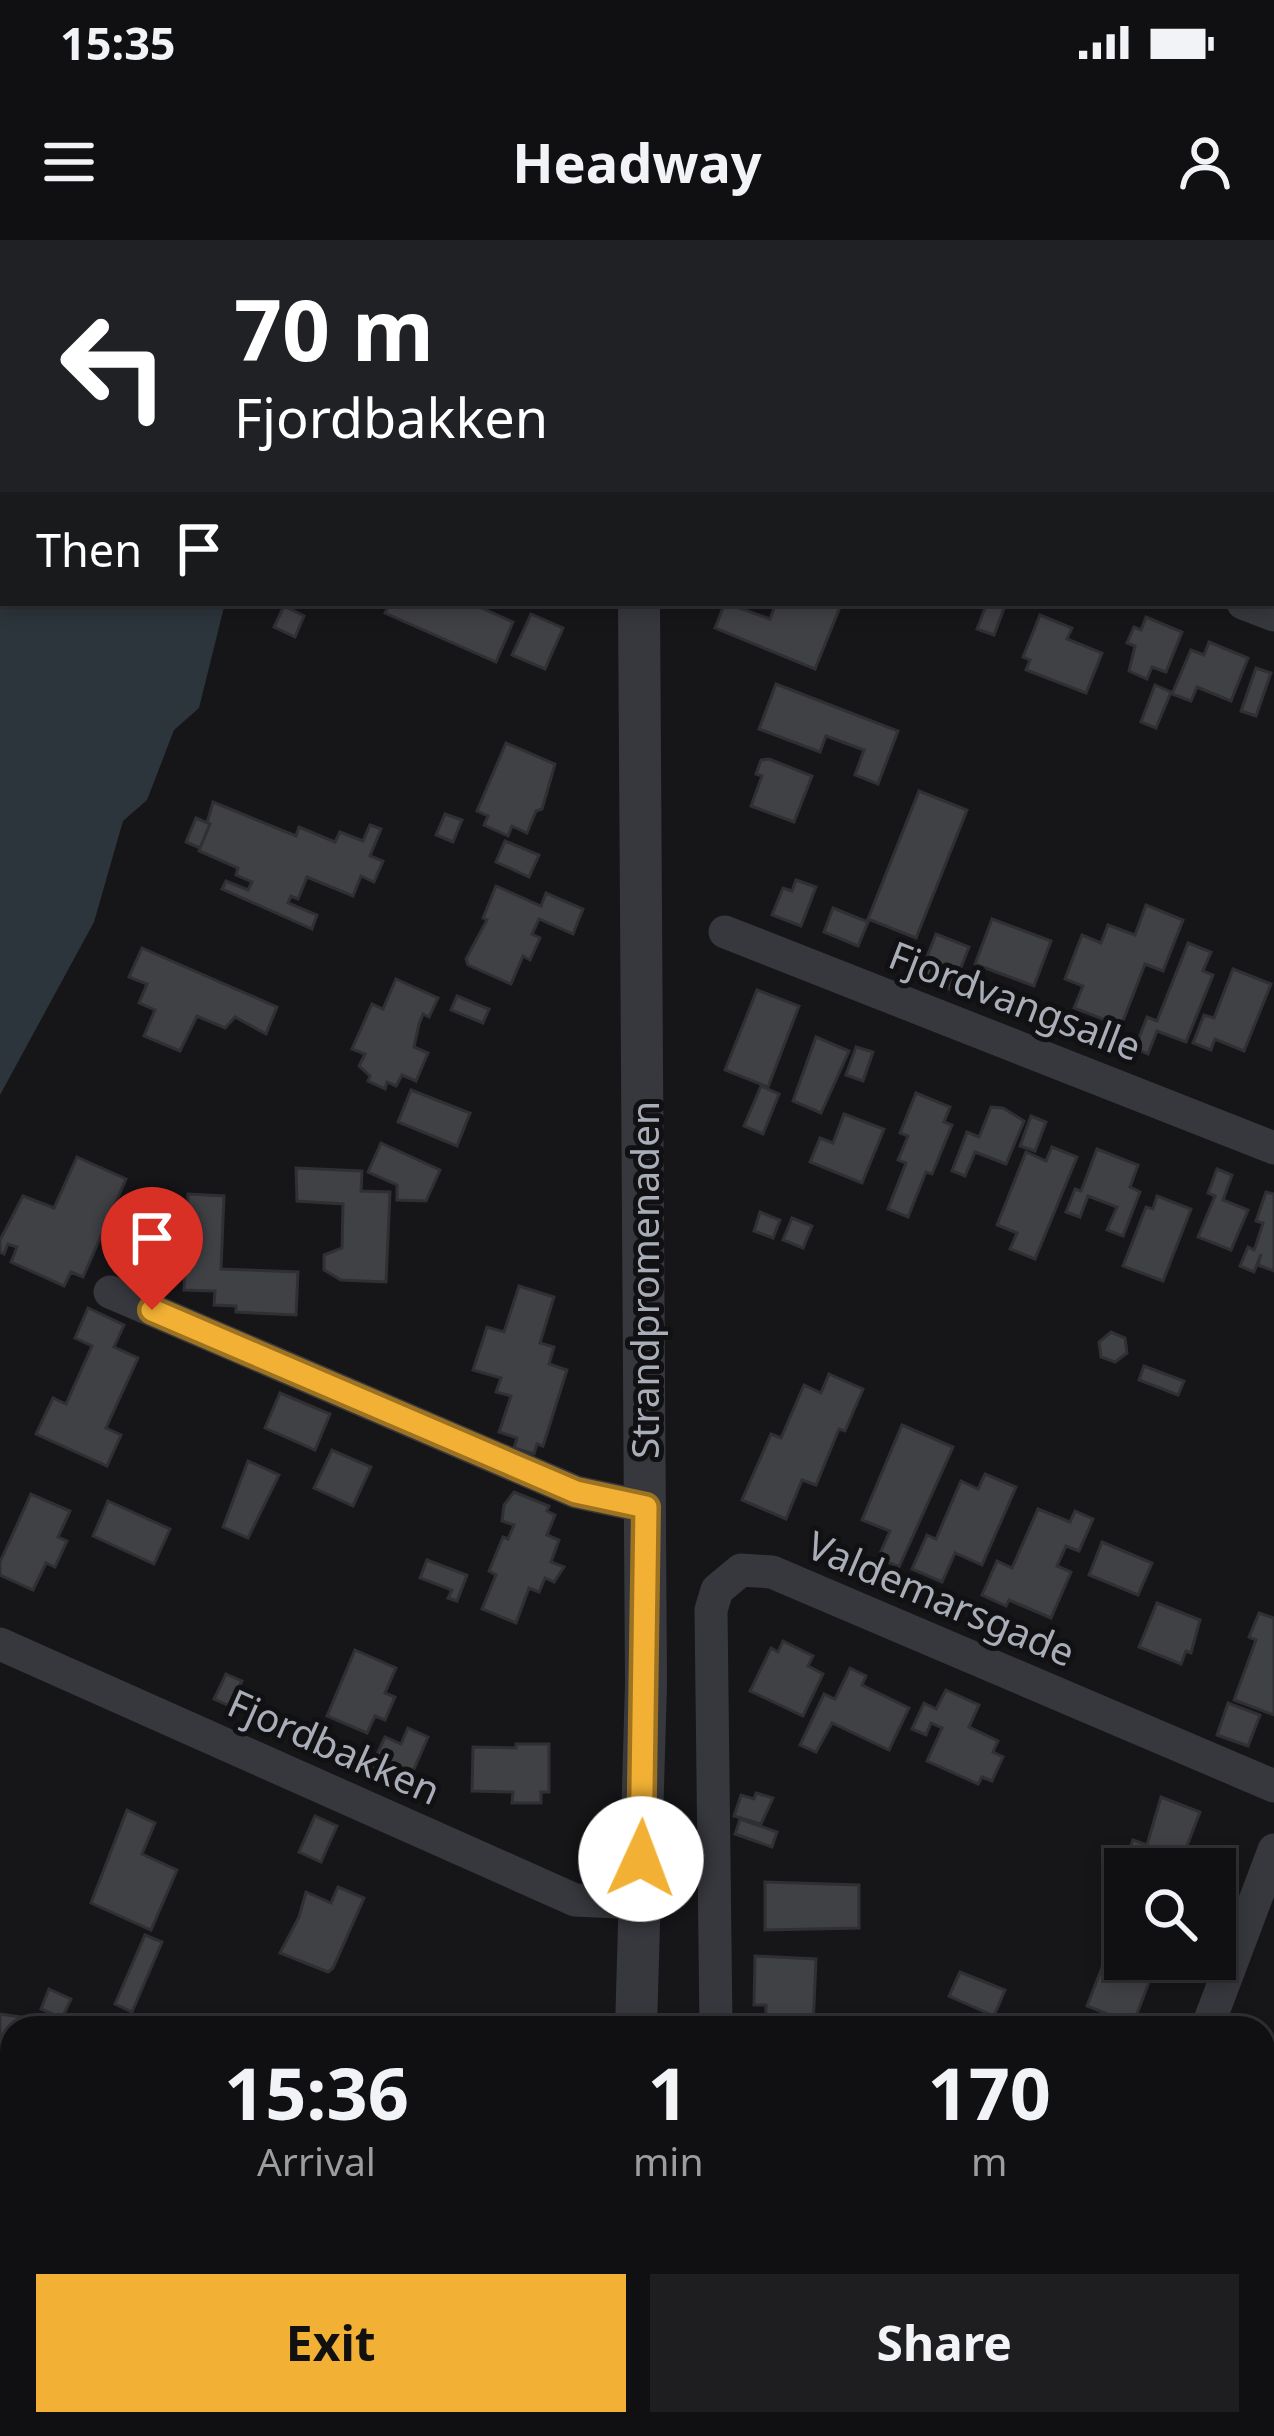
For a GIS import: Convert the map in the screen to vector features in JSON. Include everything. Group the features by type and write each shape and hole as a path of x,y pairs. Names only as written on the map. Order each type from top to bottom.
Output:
{"street":[{"name":"Strandpromenaden","path":"636,2016 646,1507 639,606"},
{"name":"Fjordvangsalle","path":"725,932 1274,1148"},
{"path":"110,1292 576,1492 646,1507"},
{"name":"Valdemarsgade","path":"716,2016 711,1610 717,1590 741,1570 772,1572 1274,1786"},
{"name":"Fjordbakken","path":"0,1644 574,1900 640,1903"},
{"path":"1212,2016 1274,1850"}],"shaded area":[{"path":"0,606 224,606 199,708 174,730 147,800 123,821 94,922 0,1095"}],"building":[{"path":"284,606 304,616 295,637 274,627"},
{"path":"388,606 477,606 513,622 496,662 385,613"},
{"path":"724,606 770,619 775,606 840,607 815,669 715,628"},
{"path":"986,606 1005,606 994,635 977,629"},
{"path":"531,614 563,628 545,669 512,655"},
{"path":"1040,615 1072,628 1067,639 1102,653 1086,693 1026,670 1030,660 1023,657"},
{"path":"1146,617 1182,632 1166,672 1152,667 1147,679 1129,671 1135,646 1127,643 1134,627 1141,630"},
{"path":"1209,642 1248,658 1231,701 1197,687 1191,701 1172,694 1191,650 1204,655"},
{"path":"1256,668 1271,673 1256,716 1241,711"},
{"path":"776,684 898,731 878,784 855,775 864,750 826,736 820,752 759,729"},
{"path":"1155,685 1171,692 1156,728 1141,722"},
{"path":"506,743 555,764 542,809 536,811 527,833 512,826 508,836 484,825 488,816 477,811"},
{"path":"761,760 812,776 794,822 751,806 762,776 756,774"},
{"path":"919,791 967,810 916,938 868,919"},
{"path":"213,802 296,836 299,827 335,842 340,832 363,841 370,825 381,829 370,856 383,861 374,882 361,876 353,896 307,877 298,899 291,896 288,903 317,915 312,929 222,889 226,881 248,890 252,882 236,875 238,868 199,851"},
{"path":"445,814 462,820 453,842 436,835"},
{"path":"196,818 210,824 200,848 186,842"},
{"path":"505,841 539,855 529,877 496,862"},
{"path":"796,880 816,887 801,926 772,915 783,888 792,891"},
{"path":"496,886 541,906 546,893 583,909 573,934 539,919 532,934 540,938 530,960 523,956 511,984 468,965 466,959 487,920 483,918"},
{"path":"1146,905 1183,920 1163,971 1145,964 1121,1026 1074,1008 1083,986 1065,979 1082,935 1101,943 1108,925 1135,935"},
{"path":"833,908 868,922 858,946 824,932"},
{"path":"992,919 1051,941 1034,986 975,964"},
{"path":"936,934 969,947 952,990 919,977"},
{"path":"1188,943 1211,952 1203,971 1213,975 1186,1042 1157,1031 1148,1054 1135,1048 1147,1017 1157,1021"},
{"path":"142,948 277,1007 266,1034 235,1017 225,1028 197,1016 180,1051 144,1036 155,1010 139,1003 147,984 129,977"},
{"path":"1233,969 1271,984 1244,1051 1215,1039 1211,1050 1193,1043 1204,1015 1214,1018"},
{"path":"396,979 438,998 429,1017 423,1014 419,1024 414,1047 428,1053 416,1081 402,1075 396,1086 387,1082 385,1089 368,1081 370,1076 359,1066 365,1054 352,1049 372,1004 383,1009"},
{"path":"757,990 799,1006 768,1087 725,1070"},
{"path":"457,996 489,1009 483,1023 451,1010"},
{"path":"816,1037 849,1051 821,1113 793,1101"},
{"path":"856,1047 873,1052 863,1081 846,1075"},
{"path":"761,1086 779,1094 763,1134 744,1126"},
{"path":"411,1090 470,1113 457,1146 398,1122"},
{"path":"916,1093 950,1107 944,1122 952,1125 908,1217 888,1209 906,1163 898,1160 908,1136 900,1133"},
{"path":"991,1107 1003,1108 1024,1121 1006,1164 975,1152 965,1176 952,1171 967,1132 979,1137"},
{"path":"844,1114 884,1129 862,1183 810,1162 820,1138 833,1143"},
{"path":"1031,1116 1046,1122 1035,1151 1020,1146"},
{"path":"381,1143 440,1170 426,1201 397,1200 397,1185 368,1172"},
{"path":"1052,1147 1077,1157 1035,1259 1010,1249 1017,1233 997,1225 1026,1152 1046,1161"},
{"path":"1097,1149 1138,1165 1130,1187 1140,1192 1123,1236 1107,1230 1117,1207 1088,1196 1080,1217 1066,1212 1075,1189 1081,1191"},
{"path":"77,1157 126,1179 83,1277 71,1272 64,1286 11,1262 17,1247 8,1244 4,1254 0,1240 23,1196 54,1208"},
{"path":"296,1168 362,1171 361,1191 390,1192 386,1282 341,1280 324,1270 324,1255 342,1248 343,1204 297,1201"},
{"path":"1217,1169 1232,1175 1223,1200 1248,1210 1231,1250 1198,1237 1215,1196 1208,1193"},
{"path":"1266,1192 1274,1194 1274,1271 1258,1265 1261,1254 1254,1272 1240,1266 1248,1247 1254,1250 1256,1245 1263,1223 1256,1221"},
{"path":"188,1194 224,1196 221,1269 298,1272 296,1315 236,1312 236,1306 214,1305 215,1291 184,1290"},
{"path":"1157,1196 1191,1209 1163,1281 1123,1266 1146,1207 1153,1209"},
{"path":"760,1212 780,1220 773,1238 754,1231"},
{"path":"792,1218 812,1226 803,1248 783,1240"},
{"path":"519,1286 554,1297 540,1343 554,1347 549,1364 567,1370 543,1446 537,1444 534,1454 514,1448 517,1438 499,1432 511,1396 496,1392 501,1378 473,1370 487,1327 504,1332"},
{"path":"88,1308 124,1325 114,1347 138,1358 106,1428 121,1435 107,1466 36,1434 53,1398 66,1404 92,1346 75,1338"},
{"path":"1111,1332 1125,1338 1127,1353 1115,1362 1101,1357 1099,1342"},
{"path":"1144,1366 1184,1381 1178,1395 1139,1380"},
{"path":"829,1374 863,1389 845,1431 839,1429 816,1485 802,1480 786,1519 742,1500 771,1434 781,1438 804,1385 821,1393"},
{"path":"280,1393 330,1414 315,1450 265,1428"},
{"path":"902,1425 953,1447 899,1567 878,1558 890,1531 862,1520"},
{"path":"332,1450 371,1467 353,1506 314,1488"},
{"path":"248,1461 279,1475 248,1538 223,1527"},
{"path":"985,1474 1016,1487 982,1565 955,1553 942,1582 912,1569 927,1535 936,1539 961,1481 978,1489"},
{"path":"514,1492 549,1506 547,1511 555,1515 547,1535 559,1540 551,1562 564,1567 554,1582 545,1578 539,1592 529,1588 516,1623 482,1609 496,1575 489,1571 503,1537 508,1539 514,1525 502,1521 504,1505"},
{"path":"31,1494 70,1511 58,1537 67,1541 55,1567 46,1563 33,1590 0,1575 0,1562"},
{"path":"108,1501 170,1529 154,1564 93,1536"},
{"path":"1038,1509 1070,1522 1075,1511 1093,1519 1079,1551 1066,1546 1057,1566 1071,1572 1051,1618 1009,1600 1006,1606 982,1595 997,1561 1012,1568"},
{"path":"1102,1542 1152,1563 1138,1595 1089,1575"},
{"path":"427,1560 467,1575 457,1601 448,1598 452,1590 420,1578"},
{"path":"1157,1603 1200,1620 1191,1653 1186,1651 1181,1664 1139,1647"},
{"path":"1259,1613 1274,1618 1274,1715 1234,1700 1256,1640 1249,1637"},
{"path":"783,1641 813,1656 808,1666 823,1674 803,1716 750,1691 771,1648 778,1652"},
{"path":"355,1650 396,1668 385,1693 395,1697 385,1720 375,1716 367,1733 327,1716"},
{"path":"850,1668 866,1676 862,1685 909,1708 889,1750 832,1723 816,1752 800,1745 824,1694 835,1699"},
{"path":"226,1674 242,1681 230,1706 214,1699"},
{"path":"946,1690 979,1705 969,1727 998,1741 993,1752 1003,1757 992,1781 982,1777 978,1784 927,1761 942,1728 931,1723 926,1735 912,1729 924,1703 936,1709"},
{"path":"1228,1703 1260,1715 1248,1746 1217,1735"},
{"path":"408,1728 428,1737 407,1785 370,1769 385,1737 401,1744"},
{"path":"516,1744 549,1744 549,1792 541,1792 541,1803 512,1803 513,1792 472,1791 473,1747 516,1748"},
{"path":"756,1793 773,1798 761,1824 734,1816 741,1795 754,1799"},
{"path":"1161,1797 1200,1812 1186,1848 1130,1848 1133,1840 1147,1845"},
{"path":"127,1810 155,1823 142,1854 177,1870 151,1930 91,1903"},
{"path":"315,1816 337,1826 321,1862 299,1852"},
{"path":"740,1819 777,1832 772,1847 735,1834"},
{"path":"765,1882 859,1885 859,1928 765,1930"},
{"path":"338,1887 364,1898 333,1968 328,1972 280,1953 306,1892 331,1903"},
{"path":"145,1935 162,1942 132,2012 115,2004"},
{"path":"755,1956 816,1959 814,2016 766,2016 766,2005 754,2005"},
{"path":"1104,1962 1104,1980 1150,1980 1136,2016 1113,2016 1087,2006"},
{"path":"960,1972 1005,1990 994,2016 949,1996"},
{"path":"49,1989 71,1999 63,2016 41,2009"}],"route":[{"path":"152,1310 576,1492 646,1507 641,1859"}]}
